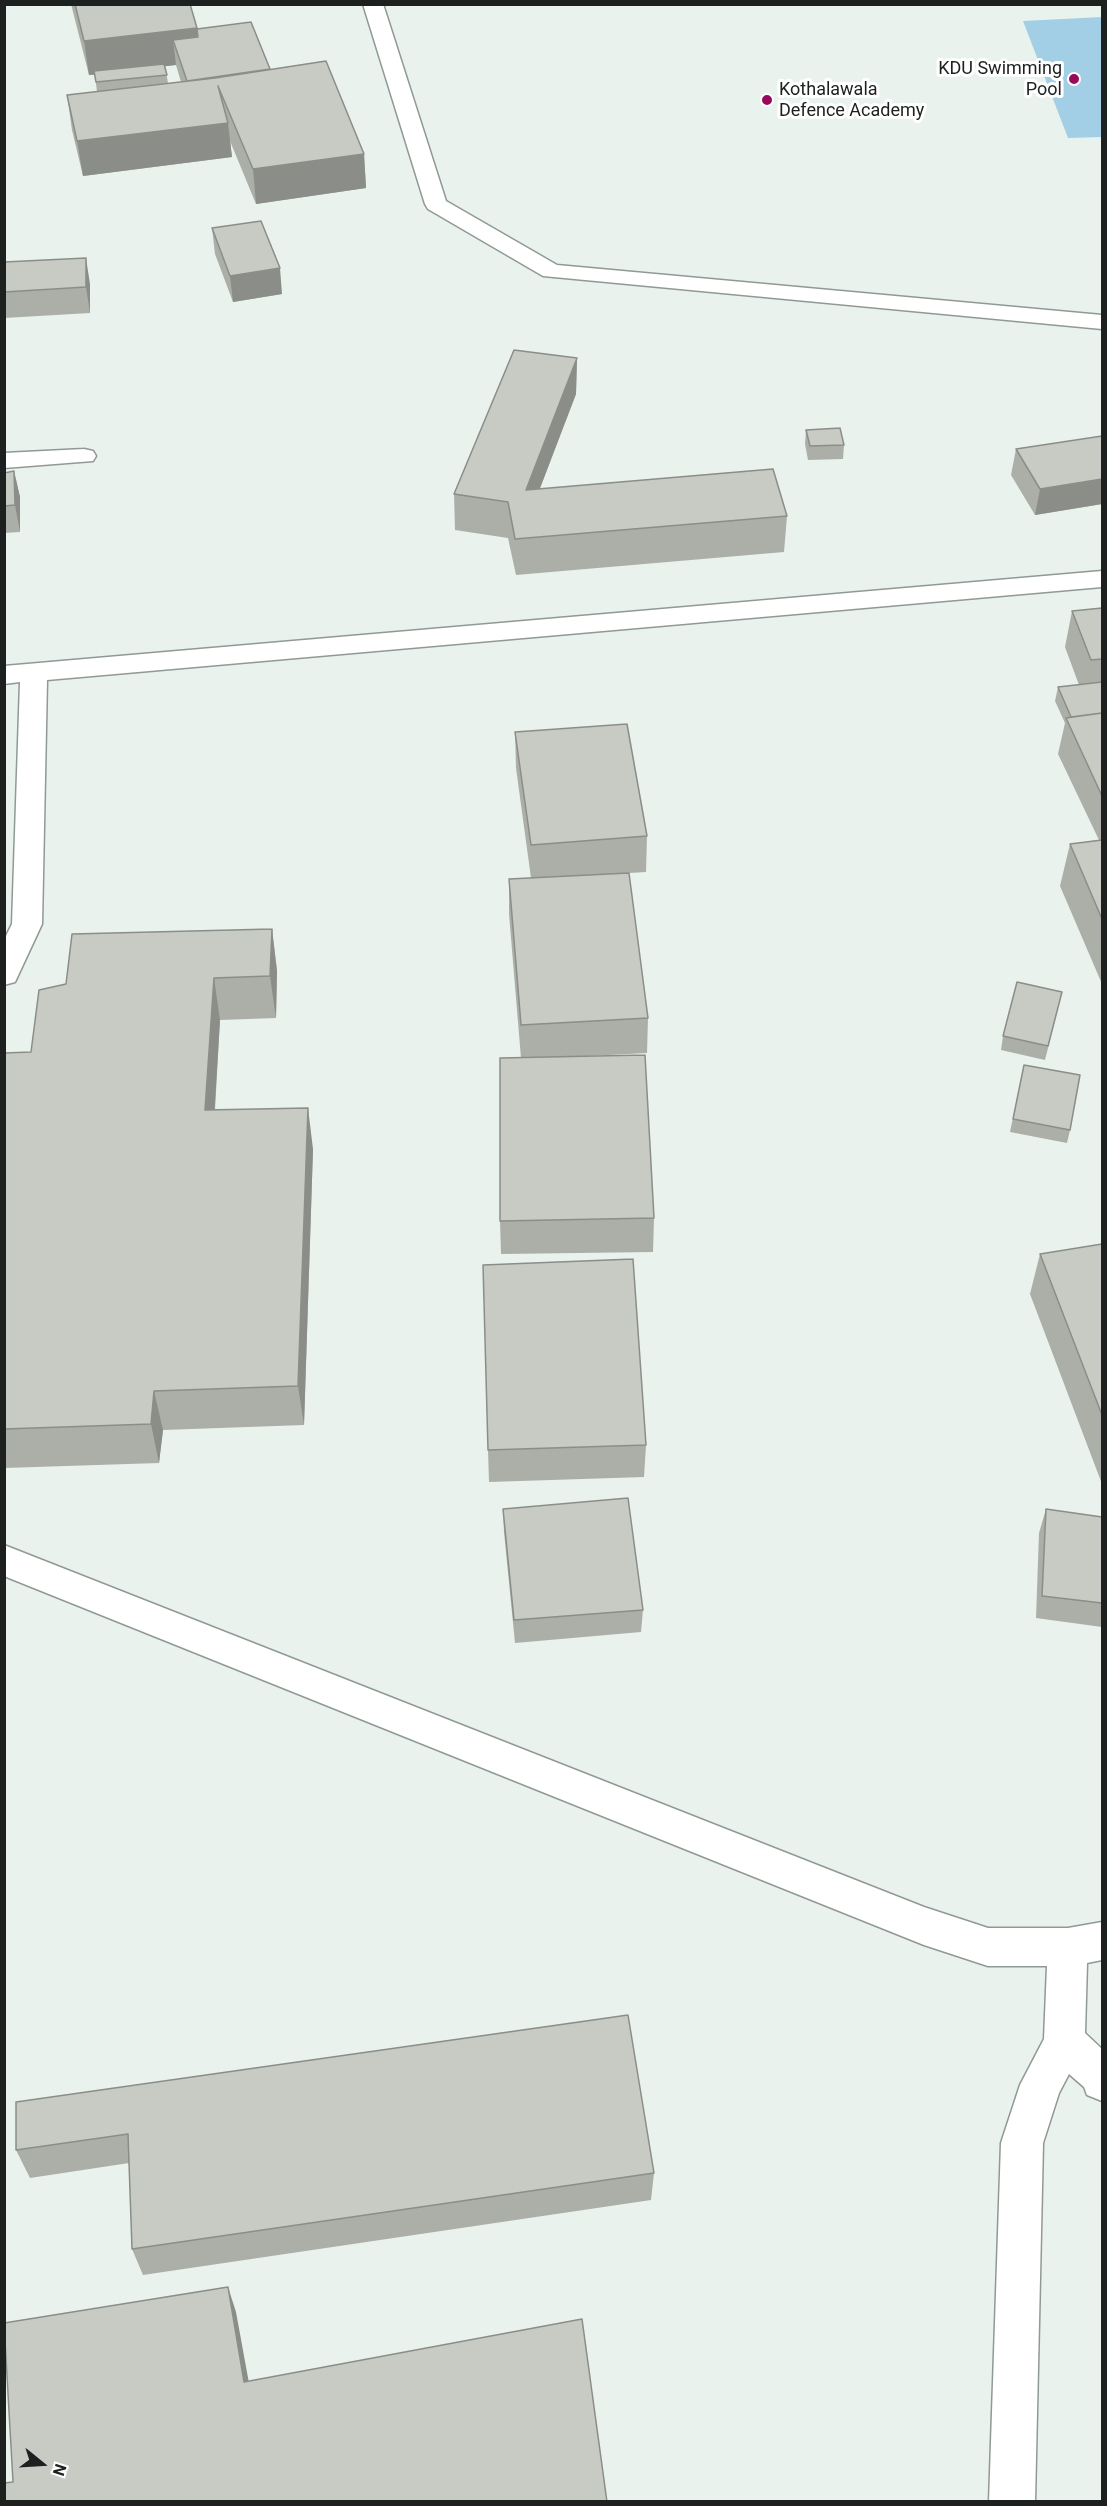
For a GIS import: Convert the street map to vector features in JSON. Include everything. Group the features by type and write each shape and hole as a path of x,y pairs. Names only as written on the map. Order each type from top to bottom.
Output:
{"street":[{"path":"373,4 436,204 551,271 1102,322"},
{"path":"4,461 84,456"},
{"path":"4,675 1102,579"},
{"path":"4,974 27,924 34,672"},
{"path":"4,1560 924,1926 988,1947 1085,1944 1064,2042 1041,2085 1022,2143 1012,2502"},
{"path":"1064,2042 1099,2073 1102,2081"}],"water":[{"name":"KDU Swimming Pool","path":"1102,17 1102,137 1068,138 1023,21"}],"building":[{"path":"75,4 190,4 197,28 84,41"},
{"path":"251,22 270,69 187,81 173,40 198,37 197,29"},
{"path":"326,61 364,154 253,169 218,86 228,123 77,141 67,95 215,78"},
{"path":"164,64 167,75 96,82 94,71"},
{"path":"261,221 280,268 230,276 212,228"},
{"path":"86,258 86,287 4,292 4,262"},
{"path":"514,350 577,358 526,490 773,469 787,516 515,539 508,502 454,494"},
{"path":"840,428 844,445 810,446 806,430"},
{"path":"1102,436 1102,479 1040,489 1016,449"},
{"path":"14,471 15,505 4,506 4,473"},
{"path":"1102,608 1102,659 1091,660 1072,611"},
{"path":"1102,682 1102,713 1071,717 1058,687"},
{"path":"1102,713 1102,796 1066,718"},
{"path":"627,724 647,836 531,845 515,732"},
{"path":"1102,840 1102,919 1070,844"},
{"path":"629,873 648,1018 521,1025 509,879"},
{"path":"272,929 270,976 214,978 205,1110 308,1108 298,1386 154,1391 151,1424 4,1429 4,1053 31,1052 39,990 66,984 72,934"},
{"path":"1017,982 1062,992 1048,1046 1003,1036"},
{"path":"645,1055 654,1218 500,1221 500,1058"},
{"path":"1024,1065 1080,1075 1070,1130 1013,1119"},
{"path":"1102,1244 1102,1415 1040,1254"},
{"path":"633,1259 646,1445 488,1450 483,1265"},
{"path":"628,1498 643,1610 514,1620 503,1509"},
{"path":"1046,1509 1102,1517 1102,1603 1042,1596"},
{"path":"628,2015 654,2173 132,2249 128,2134 16,2150 16,2102"},
{"path":"228,2287 244,2382 582,2319 607,2502 4,2502 4,2483 13,2482 4,2323"}],"place":[{"name":"KDU Swimming Pool","path":"1074,79"},
{"name":"Kothalawala Defence Academy","path":"767,100"}]}
